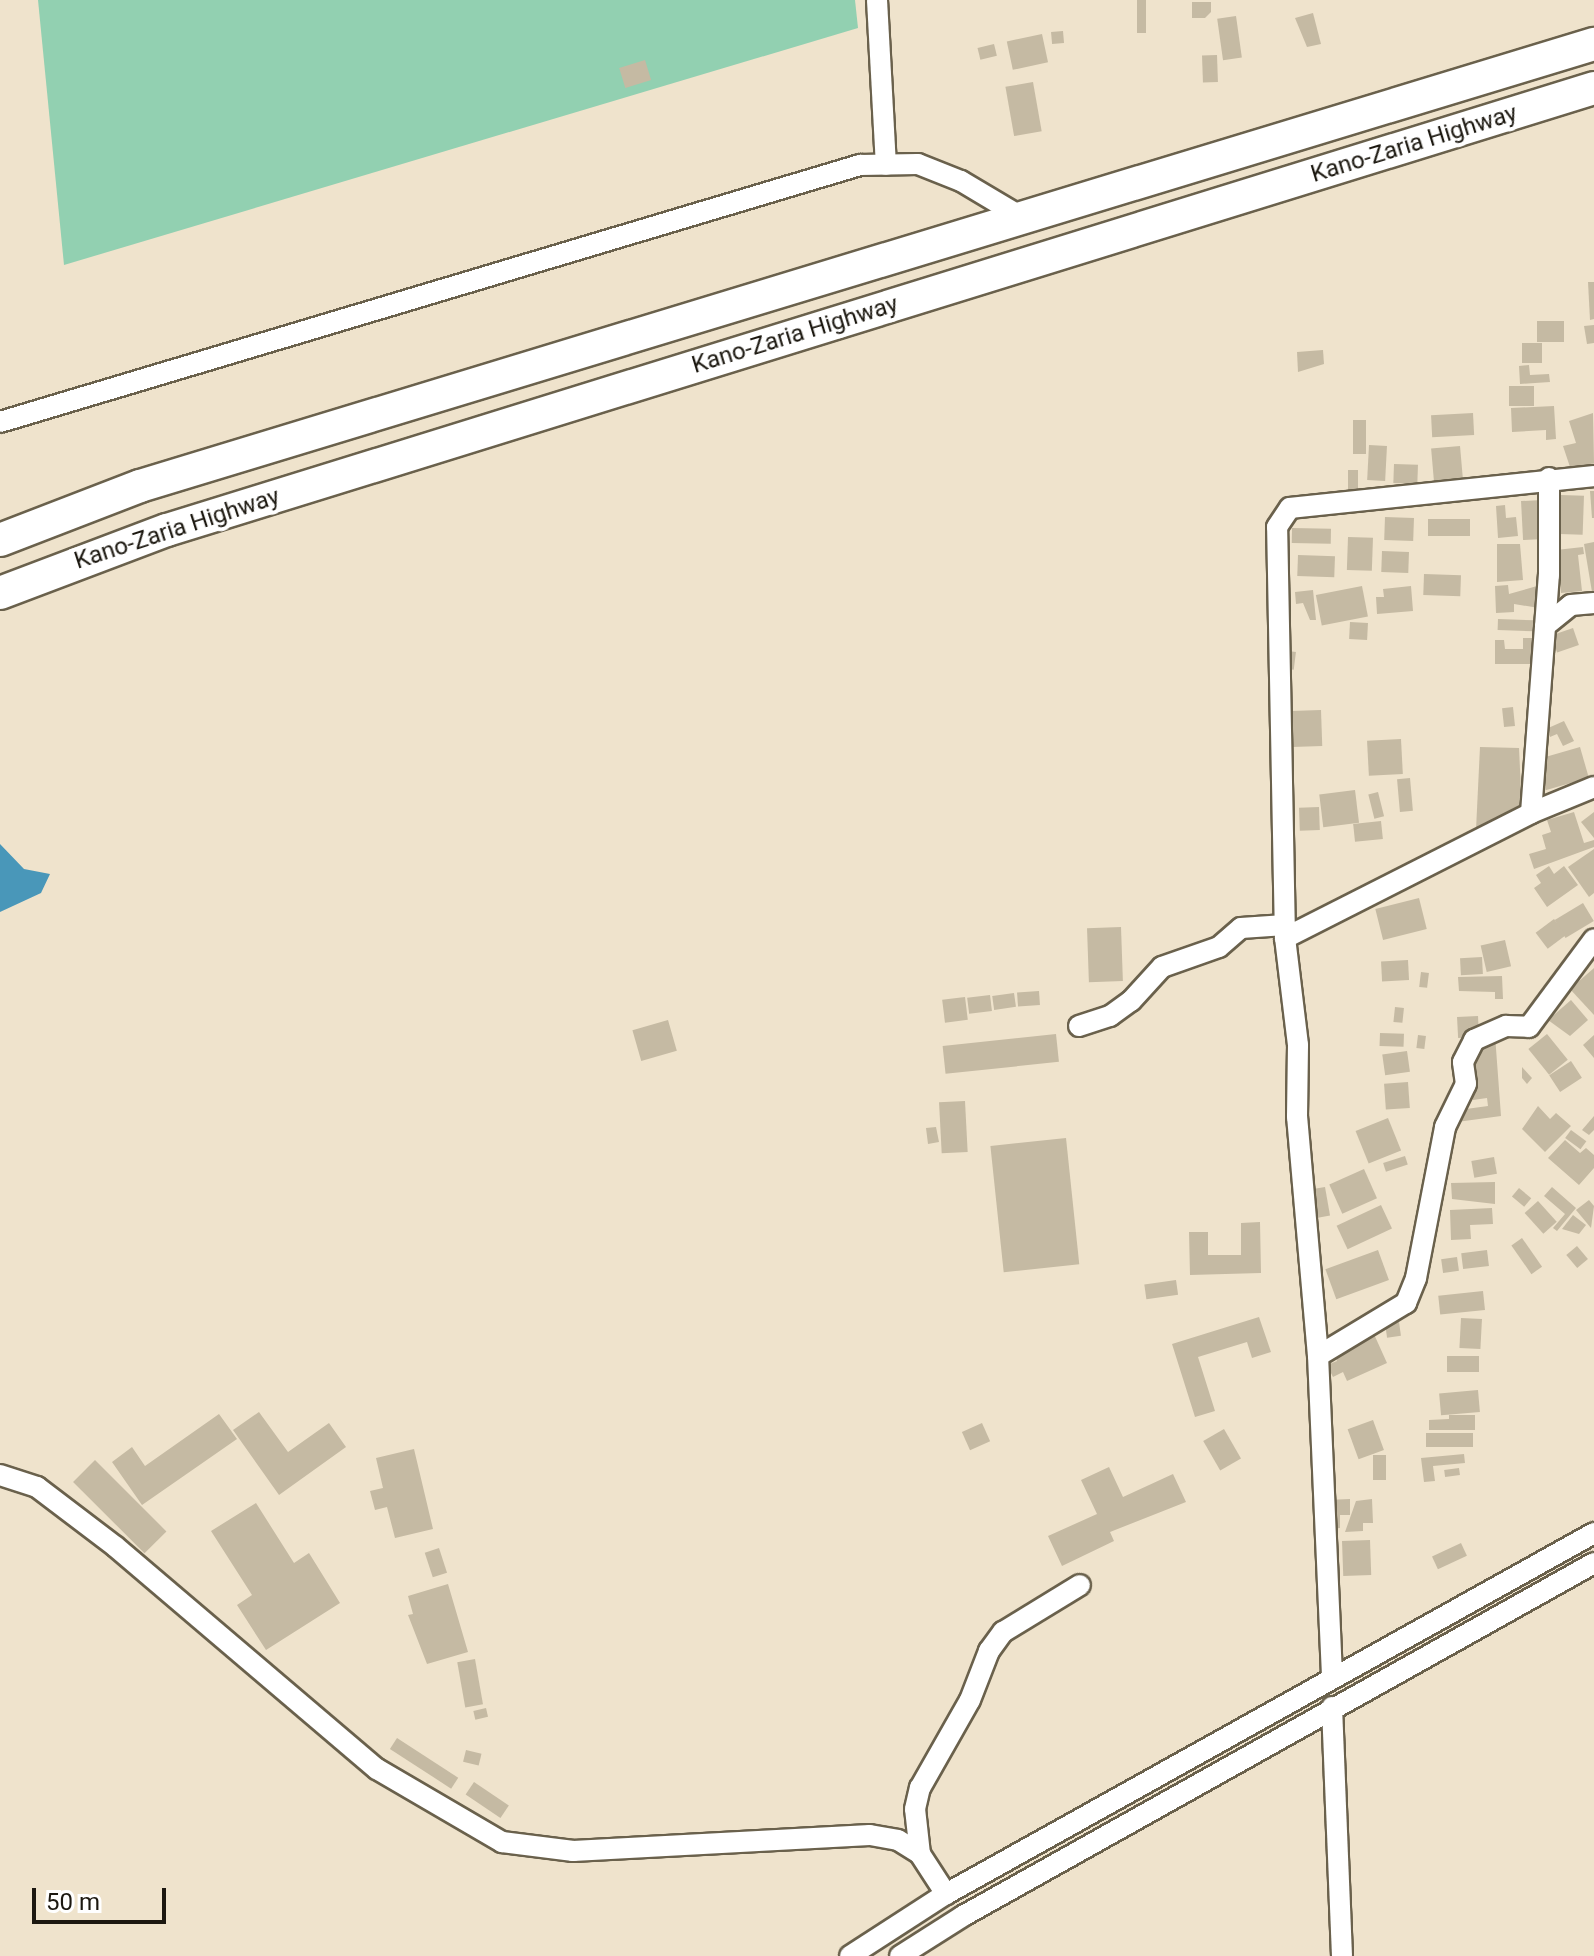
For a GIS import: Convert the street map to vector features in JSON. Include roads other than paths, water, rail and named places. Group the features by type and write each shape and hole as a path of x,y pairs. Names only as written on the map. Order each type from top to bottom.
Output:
{"highway":[{"name":"Kano-Zaria Highway","path":"0,540 140,486 1594,44"},
{"name":"Kano-Zaria Highway","path":"0,593 167,530 1594,88"}],"street":[{"path":"877,0 886,165"},
{"path":"0,422 860,165 918,164 1023,218"},
{"path":"1332,1676 1318,1356 1297,1117 1298,1045 1285,931 1279,519 1290,508 1416,498 1549,478 1594,476"},
{"path":"1531,813 1545,626 1549,478"},
{"path":"1545,626 1571,605 1594,603"},
{"path":"1079,1026 1110,1016 1162,967 1219,947 1241,928 1285,931 1531,813 1594,787"},
{"path":"1318,1356 1406,1303 1416,1278 1445,1127 1466,1084 1463,1062 1474,1040 1506,1026 1529,1027 1594,939"},
{"path":"0,1475 37,1487 116,1547 377,1769 502,1842 573,1851 870,1835 898,1840 920,1854 946,1894"},
{"path":"850,1956 946,1894 1332,1676 1594,1533"},
{"path":"900,1956 1332,1707 1594,1563"},
{"path":"920,1854 915,1809 920,1788 970,1700 989,1651 1003,1632 1080,1585"},
{"path":"1332,1707 1342,1956"},
{"path":"1033,1845 1045,1870"}],"water":[{"path":"0,844 24,869 50,874 41,893 0,912"}]}
